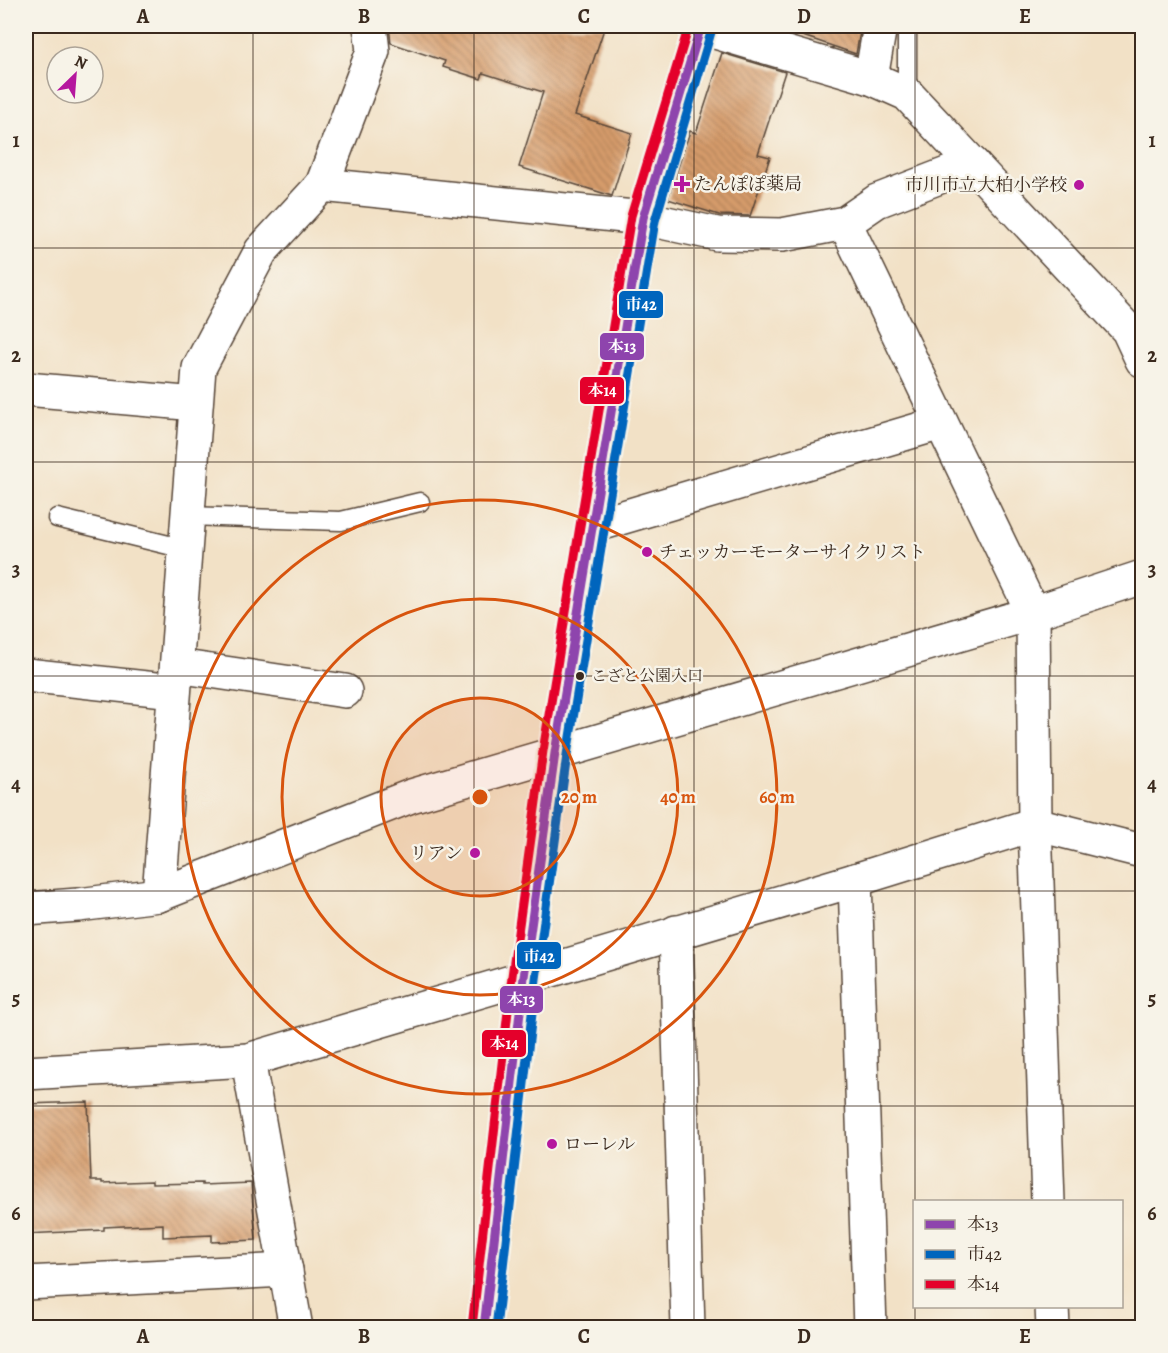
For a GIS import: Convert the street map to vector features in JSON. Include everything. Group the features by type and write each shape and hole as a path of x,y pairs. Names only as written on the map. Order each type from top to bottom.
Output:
{"street":[{"path":"159,895 199,368 261,252 322,185 373,51 370,26"},
{"path":"484,1328 524,977 555,753 592,525 643,218 699,26 871,78 908,94 1128,330 1143,360"},
{"path":"871,78 880,26"},
{"path":"322,185 643,218 717,234 782,235 845,223 877,201 973,164"},
{"path":"845,223 1033,613 1035,824 1048,1200"},
{"path":"26,389 196,404"},
{"path":"592,525 941,423"},
{"path":"26,909 159,895 411,796 1033,613 1143,577"},
{"path":"26,675 175,678 345,691"},
{"path":"26,1073 248,1060 855,880 1035,824 1143,851"},
{"path":"855,880 870,1328"},
{"path":"676,932 688,1328"},
{"path":"248,1060 296,1328"},
{"path":"26,1283 286,1270"},
{"path":"1052,1308 1053,1328"}],"lane":[{"path":"907,26 908,94"},
{"path":"188,516 341,521 420,502"},
{"path":"57,518 185,549"}],"building":[{"path":"389,26 605,26 575,115 632,133 612,196 519,167 543,92 483,73 481,79 443,67 445,61 391,43"},
{"path":"759,26 861,26 856,54 797,34 796,36"},
{"path":"722,53 785,72 758,154 770,157 750,216 719,215 668,199 690,131 696,133"},
{"path":"88,1102 91,1181 102,1181 102,1183 152,1181 152,1184 202,1183 202,1185 251,1183 256,1240 212,1242 212,1235 163,1237 163,1224 26,1234 26,1104"}],"transit line":[{"name":"本14","path":"472,1327 512,976 543,751 631,216 689,26"},
{"name":"本13","path":"484,1328 524,977 555,753 643,218 701,26"},
{"name":"市42","path":"496,1328 536,979 567,755 655,221 712,29"}],"place":[{"name":"たんぽぽ薬局","path":"682,184"},
{"name":"市川市立大柏小学校","path":"1079,185"},
{"name":"チェッカーモーターサイクリスト","path":"647,552"},
{"name":"こざと公園入口","path":"580,676"},
{"name":"リアン","path":"475,853"},
{"name":"ローレル","path":"552,1144"}]}
